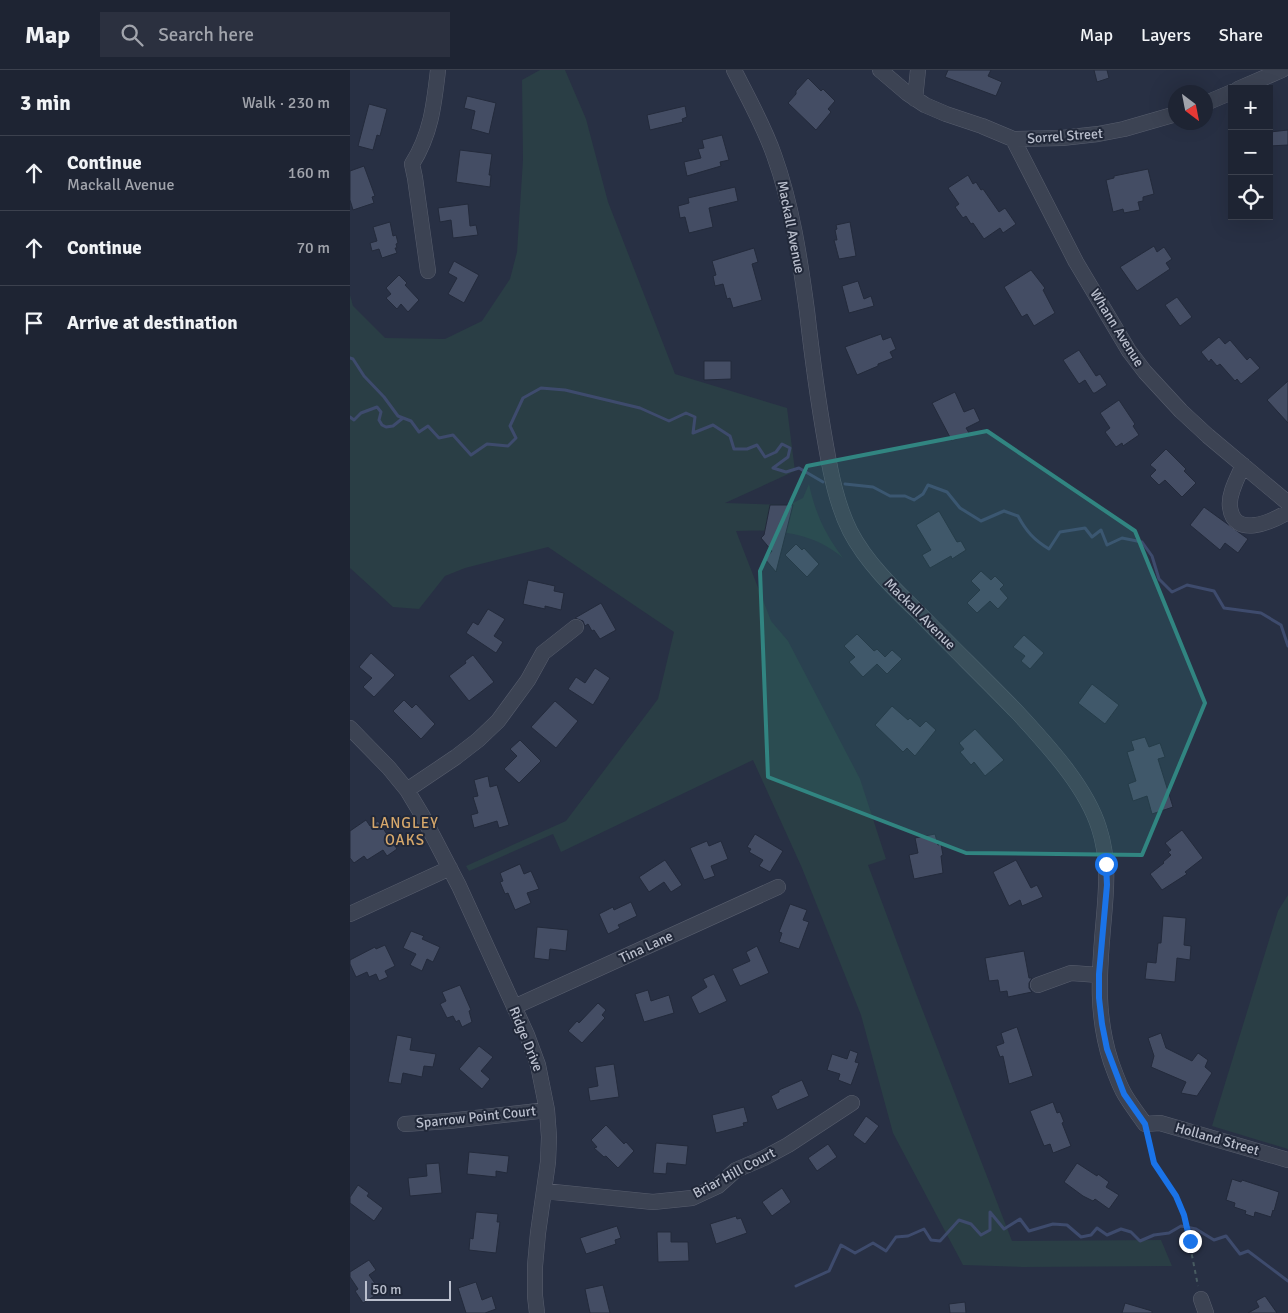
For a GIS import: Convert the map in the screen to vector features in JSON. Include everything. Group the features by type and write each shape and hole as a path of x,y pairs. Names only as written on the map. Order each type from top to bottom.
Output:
{"street":[{"path":"428,271 412,164 428,134 438,70"},
{"name":"Mackall Avenue","path":"734,70 753,106 773,152 789,206 830,470 840,508 850,530 873,564 896,590 990,684 1050,748 1067,770 1090,807 1098,826 1104,846 1107,885 1099,974 1102,1024 1107,1049 1124,1094 1145,1124"},
{"name":"Sorrel Street","path":"880,70 916,99 946,114 1013,139 1062,138 1098,134 1124,129 1168,116"},
{"path":"916,99 918,70"},
{"path":"1247,85 1282,70"},
{"path":"1213,100 1228,94"},
{"name":"Whann Avenue","path":"1013,139 1076,262 1129,350 1145,372 1181,411 1242,465 1288,502"},
{"path":"1242,465 1233,489 1230,506 1234,518 1244,525 1259,525 1274,521 1288,512"},
{"path":"407,790 463,751 498,721 528,680 543,653 576,627"},
{"name":"Ridge Drive","path":"350,728 389,768 407,790 422,815 450,868 514,1007 538,1065 547,1110 549,1137 548,1162 535,1266 537,1313"},
{"path":"350,914 450,868"},
{"name":"Tina Lane","path":"514,1007 778,887"},
{"path":"1038,985 1072,973 1099,974"},
{"name":"Briar Hill Court","path":"544,1191 653,1202 692,1198 718,1186 736,1170 788,1145 852,1103"},
{"name":"Sparrow Point Court","path":"405,1124 547,1110"},
{"name":"Holland Street","path":"1145,1124 1160,1123 1288,1160"}],"path":[{"path":"1145,1124 1154,1163 1172,1188 1184,1215 1204,1306"}],"highlighted area":[{"path":"987,431 1135,531 1205,703 1142,855 966,853 768,777 760,571 807,466"}],"shaded area":[{"path":"540,70 565,70 586,119 608,202 675,374 787,408 795,471 725,503 789,505 803,498 809,484 814,504 822,523 843,558 819,543 793,534 765,531 736,531 771,621 788,641 860,779 886,859 868,865 1012,1241 1161,1240 1172,1266 1022,1267 963,1265 893,1133 861,1015 802,868 753,760 561,852 553,834 469,871 466,866 566,821 658,699 674,632 548,547 465,568 445,576 419,609 393,607 350,568 350,295 353,306 385,338 445,339 482,321 510,279 517,252 523,160 522,80"},
{"path":"1288,895 1288,1149 1212,1126 1278,911"}],"building":[{"path":"948,70 991,70 988,76 1002,82 996,96 945,77"},
{"path":"1094,70 1107,70 1109,78 1097,82"},
{"path":"808,78 835,101 828,109 831,112 816,130 788,103"},
{"path":"467,96 496,103 489,134 471,129 475,111 464,108"},
{"path":"369,104 387,109 380,136 377,135 373,150 358,146"},
{"path":"685,106 687,117 682,119 683,122 650,130 647,115"},
{"path":"1288,130 1288,145 1273,146 1273,132"},
{"path":"722,135 729,160 720,162 721,166 687,176 684,162 701,158 698,149 704,148 702,140"},
{"path":"460,150 492,154 489,175 491,175 490,187 456,182"},
{"path":"364,166 375,196 372,197 374,203 353,210 350,200 350,171"},
{"path":"1148,169 1154,194 1143,197 1143,201 1138,202 1140,210 1124,213 1123,209 1113,212 1106,180 1114,178 1114,176"},
{"path":"968,175 973,184 976,182 981,190 983,189 999,212 1005,208 1016,224 1003,233 1000,228 984,239 966,216 963,218 955,207 959,204 948,188"},
{"path":"735,187 738,201 709,208 713,227 689,233 685,217 680,218 678,206 689,203 688,198"},
{"path":"468,204 470,226 476,225 478,235 453,238 451,220 440,222 438,208"},
{"path":"390,222 393,236 396,235 398,243 396,244 397,248 395,248 397,253 382,258 379,249 372,251 370,243 377,241 373,227"},
{"path":"850,222 856,256 839,259 834,240 837,240 836,225"},
{"path":"1154,246 1157,252 1164,247 1172,259 1166,263 1170,269 1137,291 1120,267"},
{"path":"754,248 758,262 752,264 762,300 733,308 730,298 727,299 723,284 715,286 713,276 716,275 712,261"},
{"path":"454,261 479,275 464,303 448,294 457,278 448,273"},
{"path":"1031,270 1045,288 1043,290 1055,313 1034,326 1027,314 1022,317 1004,287"},
{"path":"399,275 407,283 405,285 419,300 408,312 401,304 397,309 386,298 391,294 386,288"},
{"path":"858,281 864,299 871,296 874,306 849,313 842,286"},
{"path":"1177,297 1192,317 1180,326 1165,305"},
{"path":"881,334 883,340 891,337 896,349 890,352 893,358 857,375 845,347"},
{"path":"1219,337 1225,344 1230,340 1247,360 1250,357 1260,368 1241,384 1237,379 1235,381 1220,364 1217,366 1211,359 1209,362 1201,352"},
{"path":"1079,350 1096,376 1100,374 1107,385 1095,393 1093,393 1085,380 1079,384 1063,360"},
{"path":"704,361 731,361 731,379 704,380"},
{"path":"1288,381 1288,423 1267,400"},
{"path":"955,392 964,412 974,408 980,421 966,428 969,433 952,441 932,403"},
{"path":"1119,400 1135,424 1133,426 1139,435 1123,446 1122,443 1116,447 1105,432 1110,428 1100,413"},
{"path":"1166,449 1186,469 1184,471 1196,483 1182,497 1165,480 1159,485 1150,476 1156,470 1150,465"},
{"path":"770,505 793,505 776,572 765,559 772,551 761,538 764,535"},
{"path":"1204,507 1248,539 1238,553 1225,543 1220,550 1190,525"},
{"path":"939,511 957,542 961,541 966,550 952,559 951,556 930,568 922,555 931,550 916,525"},
{"path":"796,544 802,550 804,548 819,564 807,577 785,555"},
{"path":"981,571 991,580 995,576 1004,585 1000,589 1008,598 998,609 990,601 977,613 967,603 980,590 971,581"},
{"path":"528,580 555,586 554,591 564,593 561,610 545,606 545,609 523,604"},
{"path":"601,603 616,630 600,639 588,624 585,626 583,621 575,618"},
{"path":"488,609 505,619 494,636 503,642 496,653 466,633 473,622 478,625"},
{"path":"857,634 874,651 877,649 885,657 892,650 902,659 887,674 877,664 863,677 849,662 855,657 844,646"},
{"path":"1024,635 1044,653 1030,669 1021,661 1025,656 1013,647"},
{"path":"371,653 395,675 374,697 363,687 372,678 359,667"},
{"path":"473,655 494,682 469,701 449,676"},
{"path":"595,668 610,678 593,705 568,689 576,677 585,683"},
{"path":"1092,684 1119,705 1105,724 1078,703"},
{"path":"404,700 412,708 416,704 435,724 421,739 393,711"},
{"path":"555,701 578,721 556,748 531,727"},
{"path":"892,706 908,720 910,718 920,727 926,721 936,730 915,756 907,748 903,752 875,725"},
{"path":"975,729 1004,760 985,776 974,762 971,765 960,752 964,749 959,743"},
{"path":"1145,737 1149,747 1160,743 1165,757 1158,759 1173,807 1152,814 1147,796 1133,801 1128,784 1136,781 1127,752 1134,750 1131,741"},
{"path":"520,740 541,761 519,783 504,769 517,756 510,749"},
{"path":"488,776 490,787 497,785 509,825 499,828 497,821 474,828 471,815 478,813 473,797 478,796 474,780"},
{"path":"366,820 370,826 378,821 397,849 387,856 383,850 367,860 364,856 354,863 350,858 350,831"},
{"path":"1182,830 1203,858 1185,872 1187,874 1162,890 1150,874 1171,855 1168,852 1171,850 1165,843"},
{"path":"755,834 783,851 770,872 759,866 763,860 749,852 751,849 747,847"},
{"path":"935,834 938,845 941,844 943,873 914,879 909,855 918,853 915,838"},
{"path":"707,841 709,846 721,841 728,859 711,866 715,876 704,880 690,848"},
{"path":"665,860 682,885 671,892 664,882 649,892 639,877"},
{"path":"1016,860 1031,888 1037,885 1043,897 1022,906 1020,900 1009,906 993,872"},
{"path":"520,864 524,874 531,871 539,889 527,893 531,903 515,910 508,893 505,894 500,882 503,881 500,873"},
{"path":"631,902 637,916 618,925 620,928 608,934 599,914 613,907 614,910"},
{"path":"790,904 807,910 803,920 809,922 799,949 779,942 782,933 779,932"},
{"path":"1163,916 1186,918 1184,945 1191,946 1190,960 1177,958 1175,982 1145,979 1147,962 1156,963 1158,943 1161,943"},
{"path":"537,927 568,930 566,951 550,949 549,960 534,958"},
{"path":"411,931 424,936 422,939 440,947 433,962 427,959 422,971 410,965 416,954 403,948"},
{"path":"385,945 395,966 385,971 388,977 379,981 376,974 369,977 367,972 356,977 350,960 375,947 376,949"},
{"path":"757,946 769,973 740,986 732,969 750,961 746,952"},
{"path":"1024,951 1029,978 1032,978 1029,988 1032,992 1008,997 1007,991 1000,992 998,980 989,981 985,958"},
{"path":"714,974 727,1001 699,1014 691,997 707,987 703,979"},
{"path":"460,985 471,1010 469,1011 472,1022 462,1027 459,1020 456,1022 453,1016 447,1018 440,1004 446,1001 442,992"},
{"path":"648,990 651,1001 669,995 674,1013 644,1022 635,994"},
{"path":"598,1003 606,1010 602,1015 605,1018 582,1043 568,1031 577,1021 579,1023"},
{"path":"1017,1027 1033,1076 1009,1084 1003,1056 1000,1057 996,1046 1004,1043 1001,1033"},
{"path":"1161,1033 1166,1048 1192,1061 1198,1053 1208,1060 1205,1067 1212,1073 1197,1096 1181,1093 1186,1082 1151,1067 1154,1056 1148,1038"},
{"path":"397,1035 412,1038 410,1050 436,1054 433,1067 424,1066 422,1077 403,1073 401,1084 388,1082"},
{"path":"479,1046 493,1057 481,1071 490,1079 482,1089 459,1069"},
{"path":"850,1050 858,1053 855,1062 859,1063 851,1085 838,1080 840,1074 827,1070 832,1054 847,1059"},
{"path":"614,1064 619,1097 590,1101 588,1088 598,1086 595,1067"},
{"path":"802,1080 809,1096 777,1110 771,1096 779,1092 779,1090"},
{"path":"1053,1102 1057,1113 1060,1112 1071,1146 1053,1153 1050,1144 1044,1146 1030,1111"},
{"path":"744,1107 748,1122 743,1123 744,1126 716,1133 712,1115"},
{"path":"866,1116 879,1126 865,1144 853,1135"},
{"path":"606,1125 624,1144 626,1142 634,1151 618,1168 606,1156 604,1157 594,1148 597,1147 591,1140"},
{"path":"656,1143 688,1146 686,1165 667,1163 666,1174 653,1173"},
{"path":"828,1144 837,1157 817,1171 808,1158"},
{"path":"469,1152 509,1156 507,1173 496,1171 496,1177 467,1174"},
{"path":"439,1163 442,1193 410,1196 408,1178 427,1176 426,1164"},
{"path":"1077,1163 1109,1182 1106,1187 1119,1195 1109,1209 1095,1199 1093,1201 1083,1196 1064,1182"},
{"path":"1232,1179 1241,1182 1242,1180 1279,1192 1271,1217 1255,1212 1254,1217 1245,1214 1246,1211 1234,1207 1235,1203 1226,1200"},
{"path":"358,1185 369,1193 367,1196 383,1208 374,1221 350,1203 350,1197"},
{"path":"782,1188 791,1202 772,1216 762,1202"},
{"path":"476,1212 498,1214 497,1222 500,1222 496,1253 469,1250 470,1238 473,1239"},
{"path":"736,1216 737,1219 741,1218 747,1233 716,1244 710,1224"},
{"path":"617,1226 621,1238 615,1240 616,1244 586,1254 580,1238"},
{"path":"657,1232 671,1232 671,1242 688,1242 689,1261 658,1262"},
{"path":"369,1260 376,1270 369,1275 381,1292 363,1303 355,1291 358,1289 350,1277 350,1272"},
{"path":"476,1282 482,1300 492,1296 496,1309 485,1313 466,1313 458,1288"},
{"path":"603,1285 610,1313 590,1313 585,1289"},
{"path":"1265,1296 1277,1313 1248,1313 1259,1307 1256,1301"},
{"path":"965,1302 966,1313 950,1313 949,1304"},
{"path":"1125,1303 1152,1311 1152,1313 1122,1313"}],"waterway":[{"path":"350,358 353,359 364,376 384,397 398,416 411,421 419,432 428,426 439,438 453,435 471,455 487,444 508,446 516,438 510,426 523,398 541,388 565,390 640,408 669,421 686,413 695,417 693,433 713,425 730,436 734,449 747,449 757,445 765,457 776,452 782,444 790,448 788,457 773,468 786,472 799,468 823,482"},
{"path":"350,417 354,420 361,413 377,407 381,412 379,420 386,427 393,426 403,418"},
{"path":"845,484 873,487 890,496 905,496 914,500 923,494 928,485 947,492 960,508 981,521 1004,511 1018,516 1031,535 1049,549 1060,532 1085,528 1092,537 1101,530 1107,545 1122,538 1142,542 1152,556 1159,579 1172,592 1187,585 1214,591 1224,608 1261,613 1281,625 1288,646"},
{"path":"796,1286 829,1271 841,1245 855,1253 873,1243 886,1251 896,1237 908,1236 924,1229 931,1240 940,1241 959,1220 971,1224 981,1235 990,1230 990,1212 1004,1229 1020,1219 1029,1231 1053,1224 1067,1225 1081,1237 1091,1235 1097,1228 1107,1235 1121,1229 1131,1232 1140,1241 1154,1235 1169,1233 1181,1226 1196,1229 1214,1240 1226,1236 1240,1254 1248,1251 1288,1281"}],"district":[{"name":"LANGLEY OAKS","path":"405,832"}],"route":[{"path":"1106,864 1107,885 1099,974 1099,998 1107,1049 1124,1094 1145,1124 1154,1163 1176,1196 1184,1215 1190,1241"}]}
